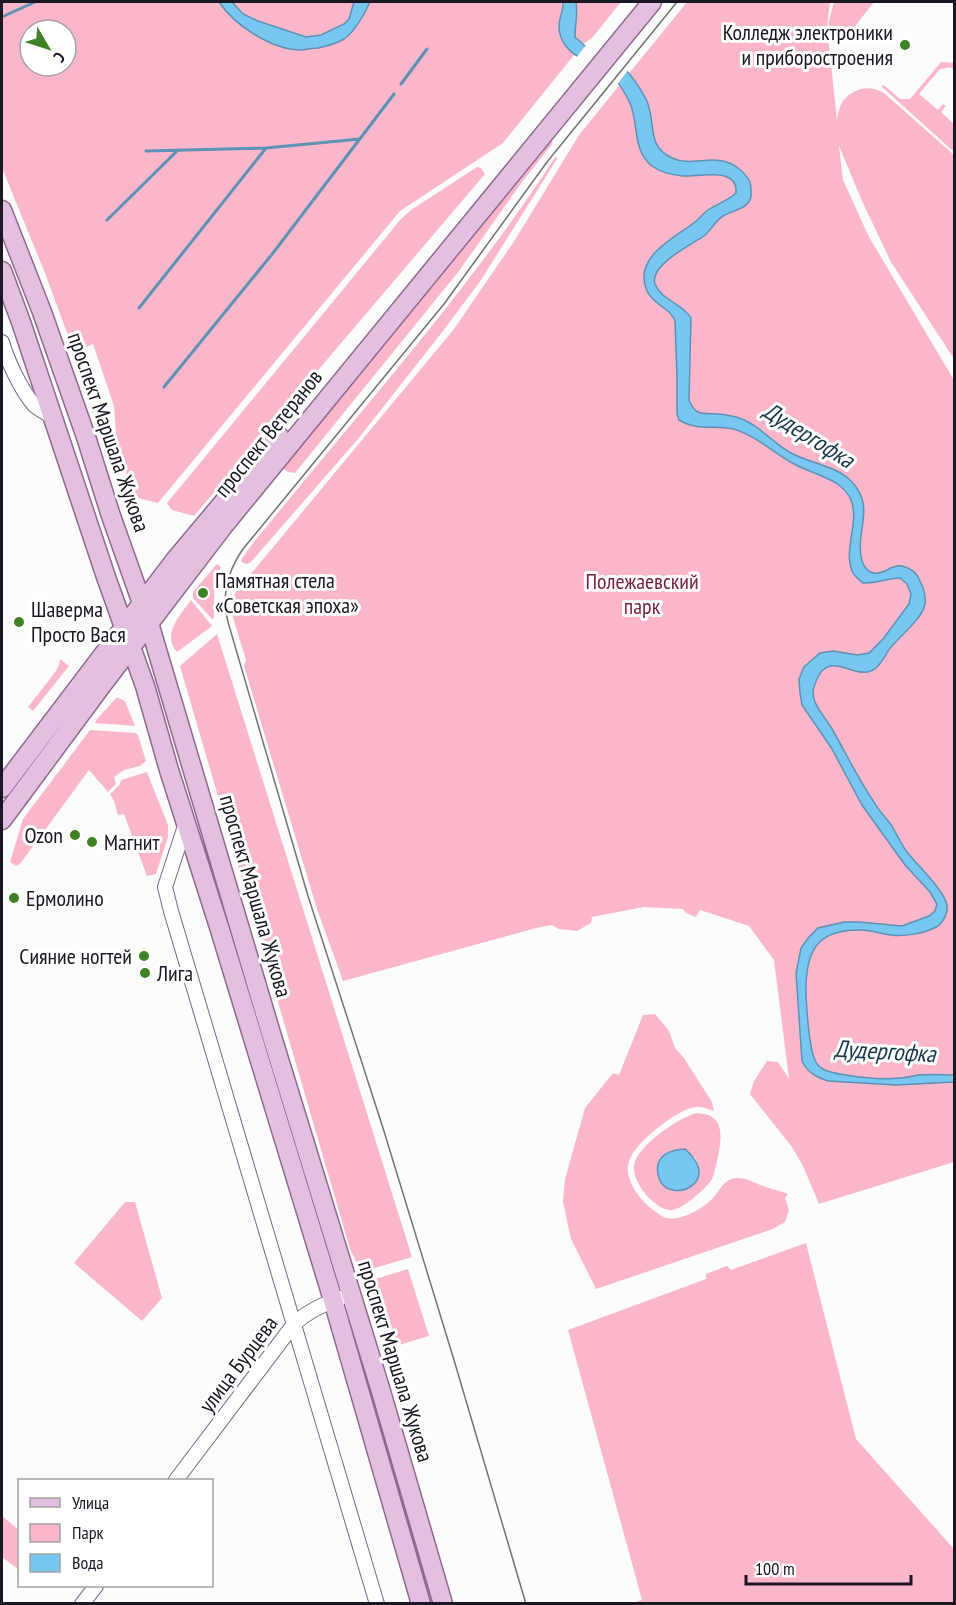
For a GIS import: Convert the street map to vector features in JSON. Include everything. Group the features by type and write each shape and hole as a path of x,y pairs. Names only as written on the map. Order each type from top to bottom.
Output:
{"main road":[{"path":"579,81 621,29 637,2"},
{"path":"621,29 652,2"},
{"name":"проспект Ветеранов","path":"2,788 180,554 579,81"},
{"name":"проспект Ветеранов","path":"3,822 149,623 276,460 579,81"},
{"name":"проспект Маршала Жукова","path":"2,210 42,312 149,623 443,1604"},
{"name":"проспект Маршала Жукова","path":"2,271 145,686 333,1300 421,1604"}],"street":[{"path":"2,342 16,376 30,399 54,418"},
{"path":"186,823 165,887 377,1604"},
{"name":"улица Бурцева","path":"177,1479 294,1324 305,1314 351,1294"},
{"path":"82,1604 95,1587"}],"green space":[{"path":"2,2 621,2 592,38 583,44 503,143 400,211 158,503 138,498 131,486 117,447 114,406 93,344 74,352 2,168"},
{"name":"Полежаевский парк","path":"687,2 830,2 827,27 837,120 842,103 852,93 868,88 879,90 954,155 954,359 891,262 839,146 843,180 869,237 954,380 954,1162 819,1204 803,1166 792,1147 750,1094 754,1081 767,1061 778,1062 789,1079 774,960 749,926 700,910 696,917 686,913 683,909 644,907 592,917 591,923 577,931 559,929 552,925 536,928 343,981 317,909 244,666 246,660 231,611 231,601 236,592 454,329 515,240 579,135"},
{"path":"834,2 874,2 845,39 828,24"},
{"path":"941,62 954,63 954,70 950,67 940,69 919,94 938,110 943,104 946,106 941,112 954,124 954,152 882,87 882,85 885,86 900,99 910,99"},
{"path":"551,141 553,143 522,182 459,271 295,473 284,469 284,465"},
{"path":"556,156 557,159 481,280 443,331 358,439 251,562 243,563 241,560 250,547 485,258"},
{"path":"477,167 481,168 485,174 194,516 172,510 167,503 401,219"},
{"path":"217,564 221,567 215,588 213,620 193,598 193,592"},
{"path":"191,600 212,626 177,652 171,639 172,632 178,618"},
{"path":"217,634 412,1257 361,1272 350,1249 180,666"},
{"path":"60,659 69,666 33,711 28,707 56,671"},
{"path":"117,697 125,701 135,726 95,723"},
{"path":"90,730 136,733 146,761 114,777 116,784 108,792 89,770 20,864 16,866 10,862 23,819"},
{"path":"147,772 168,825 168,837 156,874 147,876 124,814 118,815 110,794 121,780"},
{"path":"655,1014 669,1031 675,1048 712,1102 714,1111 698,1107 683,1111 661,1125 643,1141 633,1153 628,1167 629,1177 636,1192 661,1216 676,1218 697,1210 713,1198 725,1183 740,1178 788,1194 785,1198 789,1210 785,1222 773,1229 596,1289 571,1239 563,1202 565,1179 585,1108 613,1073 619,1075 643,1015"},
{"path":"696,1113 705,1114 717,1122 720,1134 718,1157 713,1177 694,1198 677,1209 666,1209 654,1203 643,1191 636,1178 634,1165 637,1157 650,1141","holes":["695,1157 699,1166 699,1178 665,1188 659,1180 657,1169"]},
{"path":"125,1202 135,1202 162,1298 142,1321 74,1263"},
{"path":"806,1243 856,1439 954,1549 954,1603 633,1603 642,1600 568,1330 706,1279 706,1274 727,1266 731,1270"},
{"path":"408,1269 429,1336 392,1347 372,1280"},
{"path":"2,1516 18,1529 18,1569 2,1557"}],"water":[{"path":"219,2 232,2 243,14 306,37 321,35 344,24 349,19 354,2 370,2 352,32 344,39 335,44 299,50 288,49 254,34 234,19"},
{"path":"563,2 576,2 575,37 593,52 621,66 636,83 649,107 655,140 664,153 680,161 713,160 730,163 742,171 750,182 751,196 748,203 720,218 704,236 672,256 658,270 655,277 655,284 662,294 683,309 691,318 689,400 694,409 700,413 722,414 744,420 791,453 831,468 845,476 859,491 863,500 860,550 865,567 869,572 878,573 898,566 905,567 915,573 922,586 925,595 923,610 878,666 871,671 863,672 840,666 825,668 814,685 813,692 817,707 868,793 892,826 907,852 941,892 947,905 946,914 938,926 915,934 897,935 865,930 845,931 823,939 811,956 806,980 806,995 813,1055 821,1068 840,1074 880,1079 954,1075 954,1082 896,1085 828,1081 812,1074 802,1061 796,973 801,948 809,937 818,928 844,922 902,926 929,916 935,911 937,904 930,892 905,865 862,805 832,749 802,705 800,693 799,679 804,667 820,653 833,651 857,655 869,653 883,639 909,604 911,594 907,584 900,578 863,583 854,574 849,556 854,518 851,500 845,490 826,478 794,464 741,432 726,428 692,425 679,420 675,321 673,316 653,300 647,291 644,280 645,269 649,260 664,244 708,210 736,193 735,185 731,179 724,176 683,176 667,173 655,168 646,160 639,145 633,111 620,85 605,71 572,53 561,39 559,25"},
{"path":"685,1149 696,1161 699,1172 697,1180 690,1187 672,1190 664,1186 659,1178 658,1164 665,1154"}],"pier":[{"path":"587,44 613,57 629,69 616,86 610,78 576,58"}],"waterway":[{"path":"4,16 35,2"},
{"path":"401,84 427,49"},
{"path":"164,387 273,253 394,94"},
{"path":"146,151 266,148 360,139"},
{"path":"139,308 266,148"},
{"path":"107,220 178,150"}],"tram line":[{"path":"526,1604 383,1128 308,896 228,622 225,593 229,575 243,549 444,304 547,162 677,2"}],"place":[{"name":"Колледж электроники и приборостроения","path":"905,45"},
{"name":"Памятная стела «Советская эпоха»","path":"203,593"},
{"name":"Шаверма Просто Вася","path":"19,622"},
{"name":"Ozon","path":"75,835"},
{"name":"Магнит","path":"92,842"},
{"name":"Ермолино","path":"14,898"},
{"name":"Сияние ногтей","path":"144,956"},
{"name":"Лига","path":"145,973"}],"water label":[{"name":"Дудергофка","path":"809,435"},
{"name":"Дудергофка","path":"885,1051"}]}
